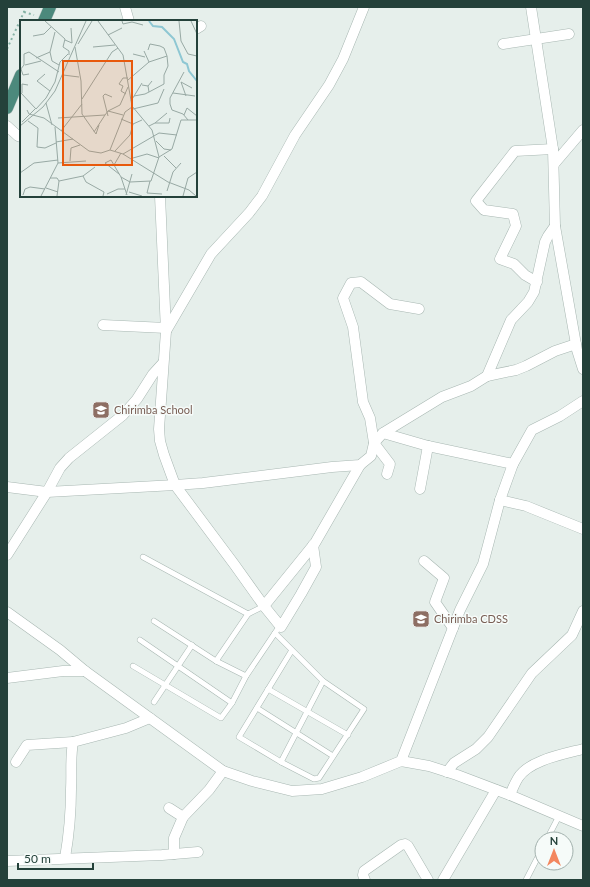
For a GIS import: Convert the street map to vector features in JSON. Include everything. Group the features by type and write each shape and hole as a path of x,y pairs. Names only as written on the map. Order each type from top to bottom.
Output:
{"highway":[{"path":"44,20 50,7"},
{"path":"7,108 20,77"}],"street":[{"path":"125,7 129,20"},
{"path":"166,329 211,254 249,213 262,196 295,135 329,85 343,59 364,7"},
{"path":"532,7 553,149 555,226 583,369"},
{"path":"503,44 569,34"},
{"path":"7,126 20,137"},
{"path":"554,164 583,130"},
{"path":"536,282 525,275 514,264 500,259 516,226 513,214 484,210 476,201 515,150 553,149"},
{"path":"160,197 166,329 159,426 160,441 175,485 264,606 277,629 281,627 316,567 313,545"},
{"path":"487,376 511,320 528,302 534,292 545,242 555,226"},
{"path":"264,606 313,545 360,465 371,456 374,443 370,418 363,402 353,327 343,298 351,283 361,282 390,304 419,309"},
{"path":"103,325 166,329"},
{"path":"374,443 384,433 442,397 471,386 487,376 521,368 555,351 579,346"},
{"path":"7,556 47,492 60,468 69,458 123,415 137,399 153,374 163,363"},
{"path":"401,761 460,610 483,564 500,500 513,464 532,430 560,416 583,401"},
{"path":"384,433 428,446 513,464"},
{"path":"374,443 390,464 387,474"},
{"path":"420,489 428,446"},
{"path":"7,487 47,492 175,485 360,465"},
{"path":"500,500 526,506 583,529"},
{"path":"424,561 444,578 435,602 453,628"},
{"path":"447,772 454,763 476,749 488,737 532,673 572,635 583,611"},
{"path":"7,612 224,771 252,781 292,791 322,789 362,777 401,761 429,766 447,772 510,795 583,826"},
{"path":"7,678 63,671 86,671"},
{"path":"41,680 63,671"},
{"path":"16,762 27,745 72,742 126,728 150,718"},
{"path":"65,858 70,833 70,758 72,742"},
{"path":"510,795 518,777 531,765 583,749"},
{"path":"174,854 174,838 183,817 209,790 224,771"},
{"path":"443,880 496,790"},
{"path":"169,808 183,817"},
{"path":"365,880 363,875 364,871 401,845 405,844 408,846 428,880"},
{"path":"7,861 198,852"}],"lane":[{"path":"143,557 248,614"},
{"path":"216,661 248,614 264,606"},
{"path":"154,621 216,661 246,676"},
{"path":"133,666 221,718 232,703 246,676 277,629 292,650 323,681 364,709 319,778 314,779 281,762 239,737 292,650"},
{"path":"140,640 232,703"},
{"path":"154,702 179,667 192,645"},
{"path":"281,762 323,681"},
{"path":"268,690 348,735"},
{"path":"257,708 333,756"},
{"path":"551,831 559,816"},
{"path":"526,880 534,864"}],"path":[{"path":"20,20 24,12 24,7"},
{"path":"7,49 20,21"}],"place":[{"name":"Chirimba School","path":"101,410"},
{"name":"Chirimba CDSS","path":"421,619"}]}
